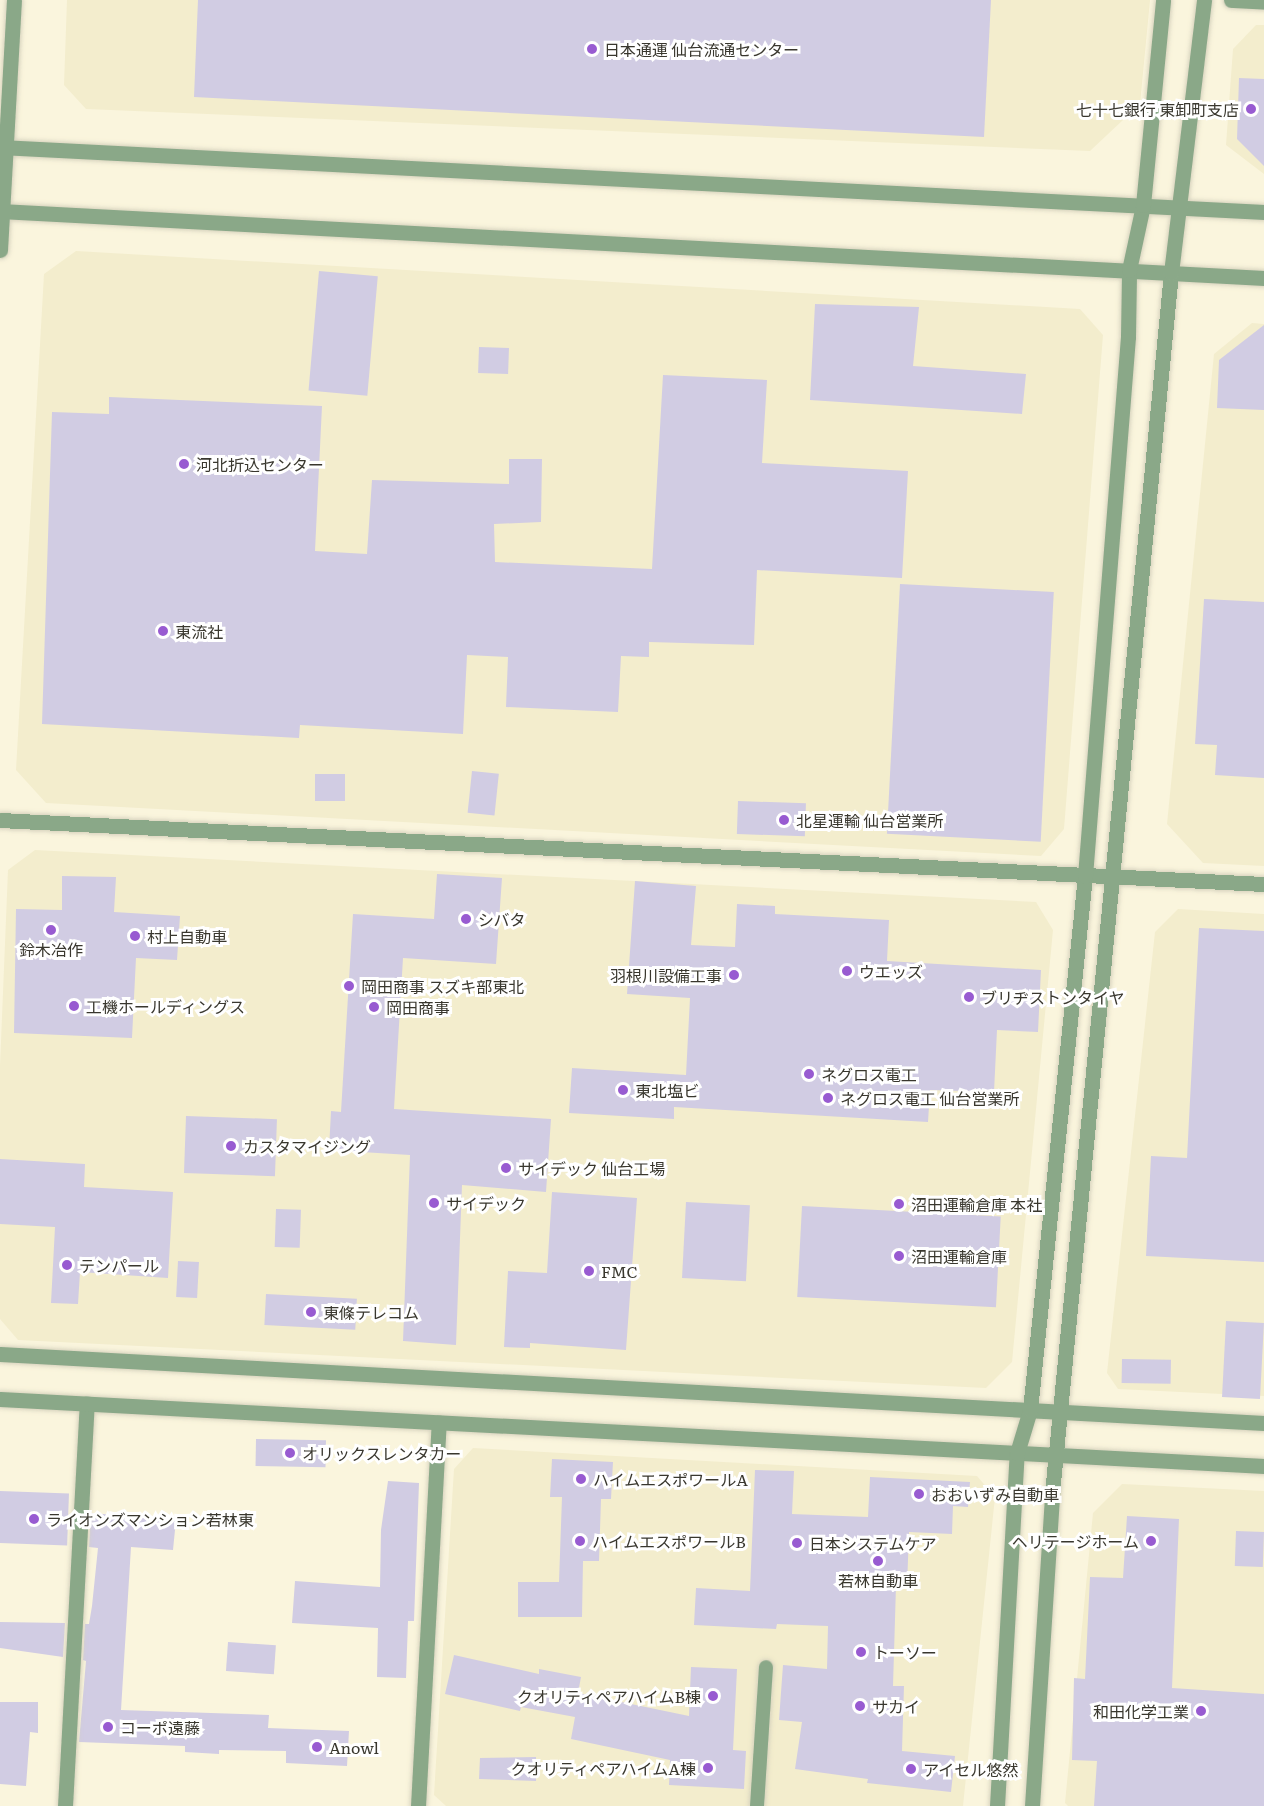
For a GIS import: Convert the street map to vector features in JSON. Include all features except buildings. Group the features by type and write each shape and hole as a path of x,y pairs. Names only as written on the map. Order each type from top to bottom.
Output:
{"street":[{"path":"0,250 3,147 14,0"},
{"path":"997,1806 1017,1453 1029,1410 1084,876 1128,337 1129,270 1143,205 1163,0"},
{"path":"1032,1806 1060,1412 1115,876 1172,273 1204,0"},
{"path":"1231,0 1264,2"},
{"path":"3,147 1264,212"},
{"path":"1,211 1264,278"},
{"path":"0,820 1264,884"},
{"path":"0,1354 1264,1423"},
{"path":"0,1399 1264,1466"},
{"path":"65,1806 87,1404"},
{"path":"418,1806 439,1423"}],"lane":[{"path":"757,1806 766,1666"}],"shaded area":[{"name":"日本通運 仙台流通センター","path":"67,0 1150,0 1140,104 1090,151 86,109 64,85"},
{"path":"1256,25 1264,25 1264,174 1226,145 1233,49"},
{"path":"76,251 1080,309 1103,335 1064,829 1041,856 46,803 16,770 44,274"},
{"path":"1252,323 1264,324 1264,866 1203,863 1167,824 1214,354"},
{"path":"35,850 1036,902 1053,930 1012,1362 986,1388 18,1340 0,1319 0,1066 8,870"},
{"path":"1178,909 1264,914 1264,1396 1118,1389 1107,1373 1155,932"},
{"path":"473,1448 977,1476 995,1497 963,1806 446,1806 434,1795 454,1469"},
{"path":"1122,1484 1264,1491 1264,1806 1068,1806 1065,1803 1093,1513"}],"place":[{"name":"日本通運 仙台流通センター","path":"592,49"},
{"name":"七十七銀行 東卸町支店","path":"1251,109"},
{"name":"河北折込センター","path":"184,464"},
{"name":"東流社","path":"163,631"},
{"name":"北星運輸 仙台営業所","path":"784,820"},
{"name":"シバタ","path":"466,919"},
{"name":"鈴木冶作","path":"51,930"},
{"name":"村上自動車","path":"135,936"},
{"name":"ウエッズ","path":"847,971"},
{"name":"羽根川設備工事","path":"734,975"},
{"name":"岡田商事 スズキ部東北","path":"349,986"},
{"name":"ブリヂストンタイヤ","path":"969,997"},
{"name":"工機ホールディングス","path":"74,1006"},
{"name":"岡田商事","path":"374,1007"},
{"name":"ネグロス電工","path":"809,1074"},
{"name":"東北塩ビ","path":"623,1090"},
{"name":"ネグロス電工 仙台営業所","path":"828,1098"},
{"name":"カスタマイジング","path":"231,1146"},
{"name":"サイデック 仙台工場","path":"506,1168"},
{"name":"サイデック","path":"434,1203"},
{"name":"沼田運輸倉庫 本社","path":"899,1204"},
{"name":"沼田運輸倉庫","path":"899,1256"},
{"name":"テンパール","path":"67,1265"},
{"name":"FMC","path":"589,1271"},
{"name":"東條テレコム","path":"311,1312"},
{"name":"オリックスレンタカー","path":"290,1453"},
{"name":"ハイムエスポワールA","path":"581,1479"},
{"name":"おおいずみ自動車","path":"919,1494"},
{"name":"ライオンズマンション若林東","path":"34,1519"},
{"name":"ハイムエスポワールB","path":"580,1541"},
{"name":"ヘリテージホーム","path":"1151,1541"},
{"name":"日本システムケア","path":"797,1543"},
{"name":"若林自動車","path":"878,1561"},
{"name":"トーソー","path":"861,1652"},
{"name":"クオリティペアハイムB棟","path":"713,1696"},
{"name":"サカイ","path":"860,1706"},
{"name":"和田化学工業","path":"1201,1711"},
{"name":"コーポ遠藤","path":"108,1727"},
{"name":"Anowl","path":"317,1747"},
{"name":"クオリティペアハイムA棟","path":"708,1768"},
{"name":"アイセル悠然","path":"911,1769"}]}
